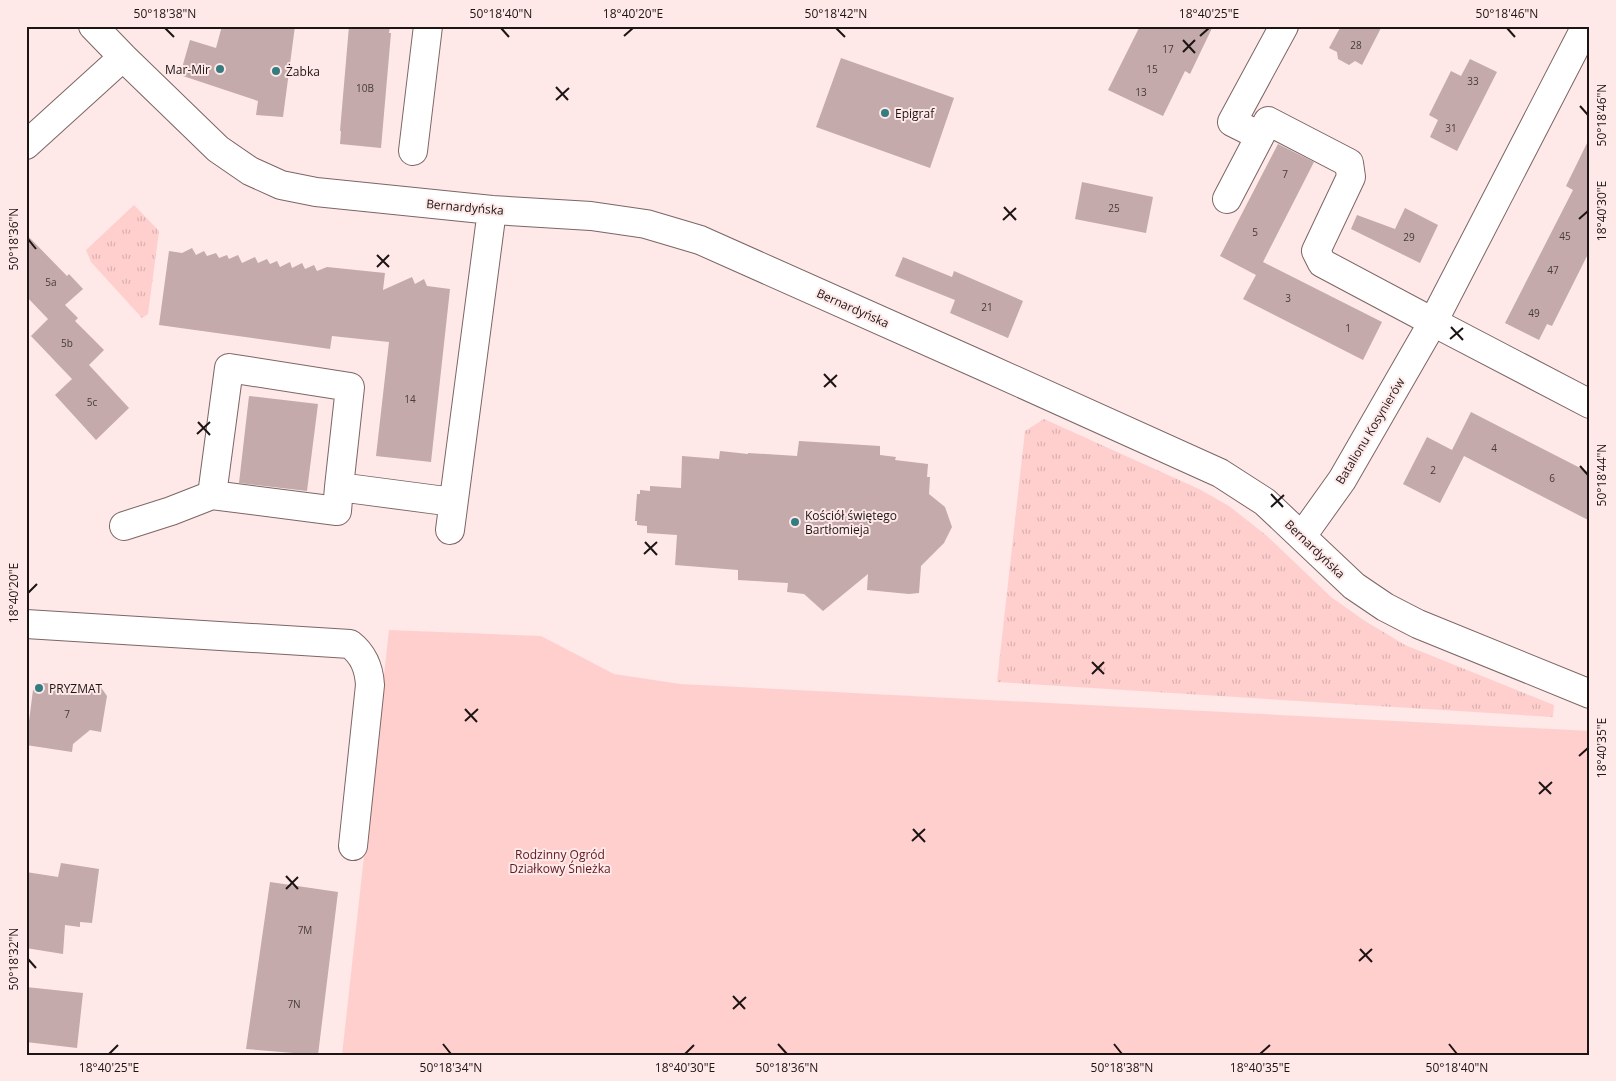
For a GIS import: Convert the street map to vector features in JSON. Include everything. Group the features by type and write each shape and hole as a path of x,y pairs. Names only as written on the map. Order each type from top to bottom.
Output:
{"street":[{"name":"Bernardyńska","path":"93,26 222,153 250,171 281,185 316,192 492,210 590,216 637,222 700,240 1220,473 1265,502 1354,586 1385,607 1418,624 1590,694"},
{"path":"413,151 428,26"},
{"path":"1260,136 1232,122 1284,26"},
{"name":"Batalionu Kosynierów","path":"1302,536 1342,480 1434,322 1583,32"},
{"path":"26,145 123,57"},
{"path":"1227,199 1268,122 1349,164 1352,177 1316,251 1322,263 1590,404"},
{"path":"450,530 492,210"},
{"path":"124,526 212,495 338,511 350,387 229,368 212,495"},
{"path":"339,487 453,502"},
{"path":"26,624 350,644 359,651 365,661 370,685 353,846"}],"green space":[{"path":"134,205 159,231 148,314 142,318 91,262 86,250"},
{"path":"1044,419 1199,489 1229,506 1267,536 1331,597 1365,621 1405,645 1554,705 1553,717 997,682 1025,431"},
{"name":"Rodzinny Ogród Działkowy Śnieżka","path":"389,630 541,636 614,674 680,684 1590,731 1590,1055 342,1055"}],"building":[{"path":"222,26 295,26 283,117 256,115 258,101 180,75 190,40 216,48"},
{"path":"349,26 390,26 389,33 391,33 381,148 340,144"},
{"path":"1140,26 1213,26 1190,74 1185,71 1163,116 1108,90"},
{"path":"1341,26 1382,26 1362,65 1355,61 1349,65 1338,59 1337,52 1329,48"},
{"name":"Epigraf","path":"841,58 954,98 930,168 816,127"},
{"path":"1470,59 1497,72 1457,151 1430,137 1438,120 1429,115 1451,71 1461,76"},
{"path":"1590,137 1590,250 1552,326 1547,324 1539,340 1505,323 1573,190 1566,186"},
{"path":"1278,144 1314,162 1263,262 1382,322 1363,360 1243,299 1256,275 1220,256"},
{"path":"1082,182 1153,197 1146,233 1075,219"},
{"path":"1405,208 1438,225 1420,263 1351,229 1357,215 1395,229"},
{"path":"26,234 67,276 69,274 83,289 65,305 78,318 75,321 104,350 89,365 129,408 96,440 55,395 72,379 31,336 48,319 26,296"},
{"path":"192,248 196,255 204,251 207,256 216,253 219,258 227,255 229,259 238,255 242,263 255,257 258,263 267,259 270,264 277,261 280,267 290,262 292,268 302,263 305,269 314,265 317,271 327,267 385,273 383,290 412,277 415,284 424,279 427,286 450,289 431,462 376,456 389,342 332,336 330,349 159,325 169,251 182,253"},
{"path":"903,257 952,277 954,271 1023,301 1008,338 950,313 955,300 895,276"},
{"path":"249,396 318,404 307,491 239,483"},
{"path":"1471,412 1590,473 1590,521 1464,456 1440,503 1403,484 1427,437 1452,450"},
{"name":"Kościół świętego Bartłomieja","path":"799,441 880,446 880,455 896,457 895,460 928,464 927,477 930,477 929,494 945,507 952,527 944,543 921,566 919,593 909,594 867,590 868,574 823,611 804,594 787,592 788,583 738,580 738,570 675,565 677,535 647,533 647,526 637,525 637,521 635,521 637,494 640,494 640,490 650,491 650,486 681,488 682,456 719,459 720,451 797,456"},
{"path":"42,683 100,686 107,696 101,732 90,730 73,744 72,752 26,745 33,690"},
{"path":"61,863 99,869 92,923 80,922 80,927 65,925 63,954 26,948 26,872 58,877"},
{"path":"270,882 338,892 318,1055 246,1049"},
{"path":"26,987 83,993 77,1048 26,1042"}],"place":[{"name":"Mar-Mir","path":"220,69"},
{"name":"Żabka","path":"276,71"},
{"name":"Epigraf","path":"885,113"},
{"name":"Kościół świętego Bartłomieja","path":"795,522"},
{"name":"PRYZMAT","path":"39,688"}]}
